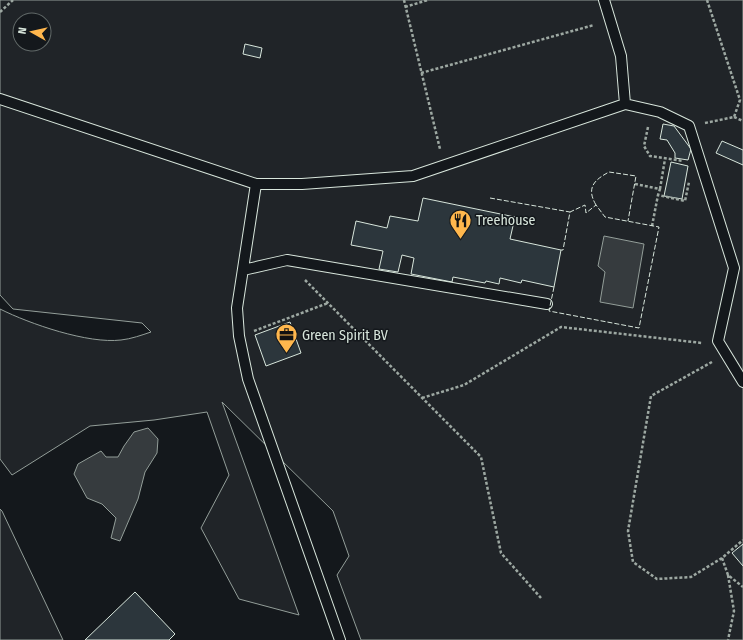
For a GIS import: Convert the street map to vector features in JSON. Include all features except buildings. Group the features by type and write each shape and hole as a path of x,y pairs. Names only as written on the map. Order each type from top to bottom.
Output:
{"lane":[{"path":"604,0 621,56 625,104"},
{"path":"0,99 256,184 302,184 413,176 625,104 660,112 689,126 697,162 734,268 718,341 743,382"},
{"path":"256,184 237,308 239,336 248,379 340,640"},
{"path":"243,270 287,260 547,304"}],"path":[{"path":"0,12 13,0"},
{"path":"404,0 444,166"},
{"path":"405,7 428,0"},
{"path":"707,0 740,100 734,117"},
{"path":"421,73 611,20"},
{"path":"651,110 644,146 650,156 697,162 685,201 658,195"},
{"path":"689,126 734,117 743,121"},
{"path":"652,226 665,159"},
{"path":"635,184 660,189"},
{"path":"287,260 481,457 501,553 541,598"},
{"path":"239,336 328,303"},
{"path":"422,398 464,385 561,327 720,345"},
{"path":"726,354 651,396 628,531 633,562 657,579 691,577 722,558 743,540"},
{"path":"722,558 728,575 734,611 728,640"},
{"path":"728,575 743,587"}],"shaded area":[{"path":"0,0 743,0 743,640 361,640 337,575 349,556 333,511 222,402 299,615 239,599 201,528 229,475 207,412 154,420 90,426 12,475 0,459 0,309 27,321 59,332 92,339 121,340 151,332 142,323 13,309 0,295"},
{"path":"604,236 644,244 633,308 600,302 605,272 598,266"},
{"path":"148,428 158,439 157,453 145,472 138,499 120,541 111,538 116,518 102,504 87,498 74,474 78,464 101,451 106,457 118,457 134,432"},
{"path":"0,509 2,511 63,640 0,640"}],"fence":[{"path":"596,205 593,199 592,189 593,185 599,178 609,172 636,176 628,221"},
{"path":"490,198 570,212"},
{"path":"554,287 549,311 639,328 659,227 605,217 596,205 586,213 585,205 570,212 563,250 561,250"}],"place":[{"name":"Treehouse","path":"461,240"},
{"name":"Green Spirit BV","path":"287,354"}]}
